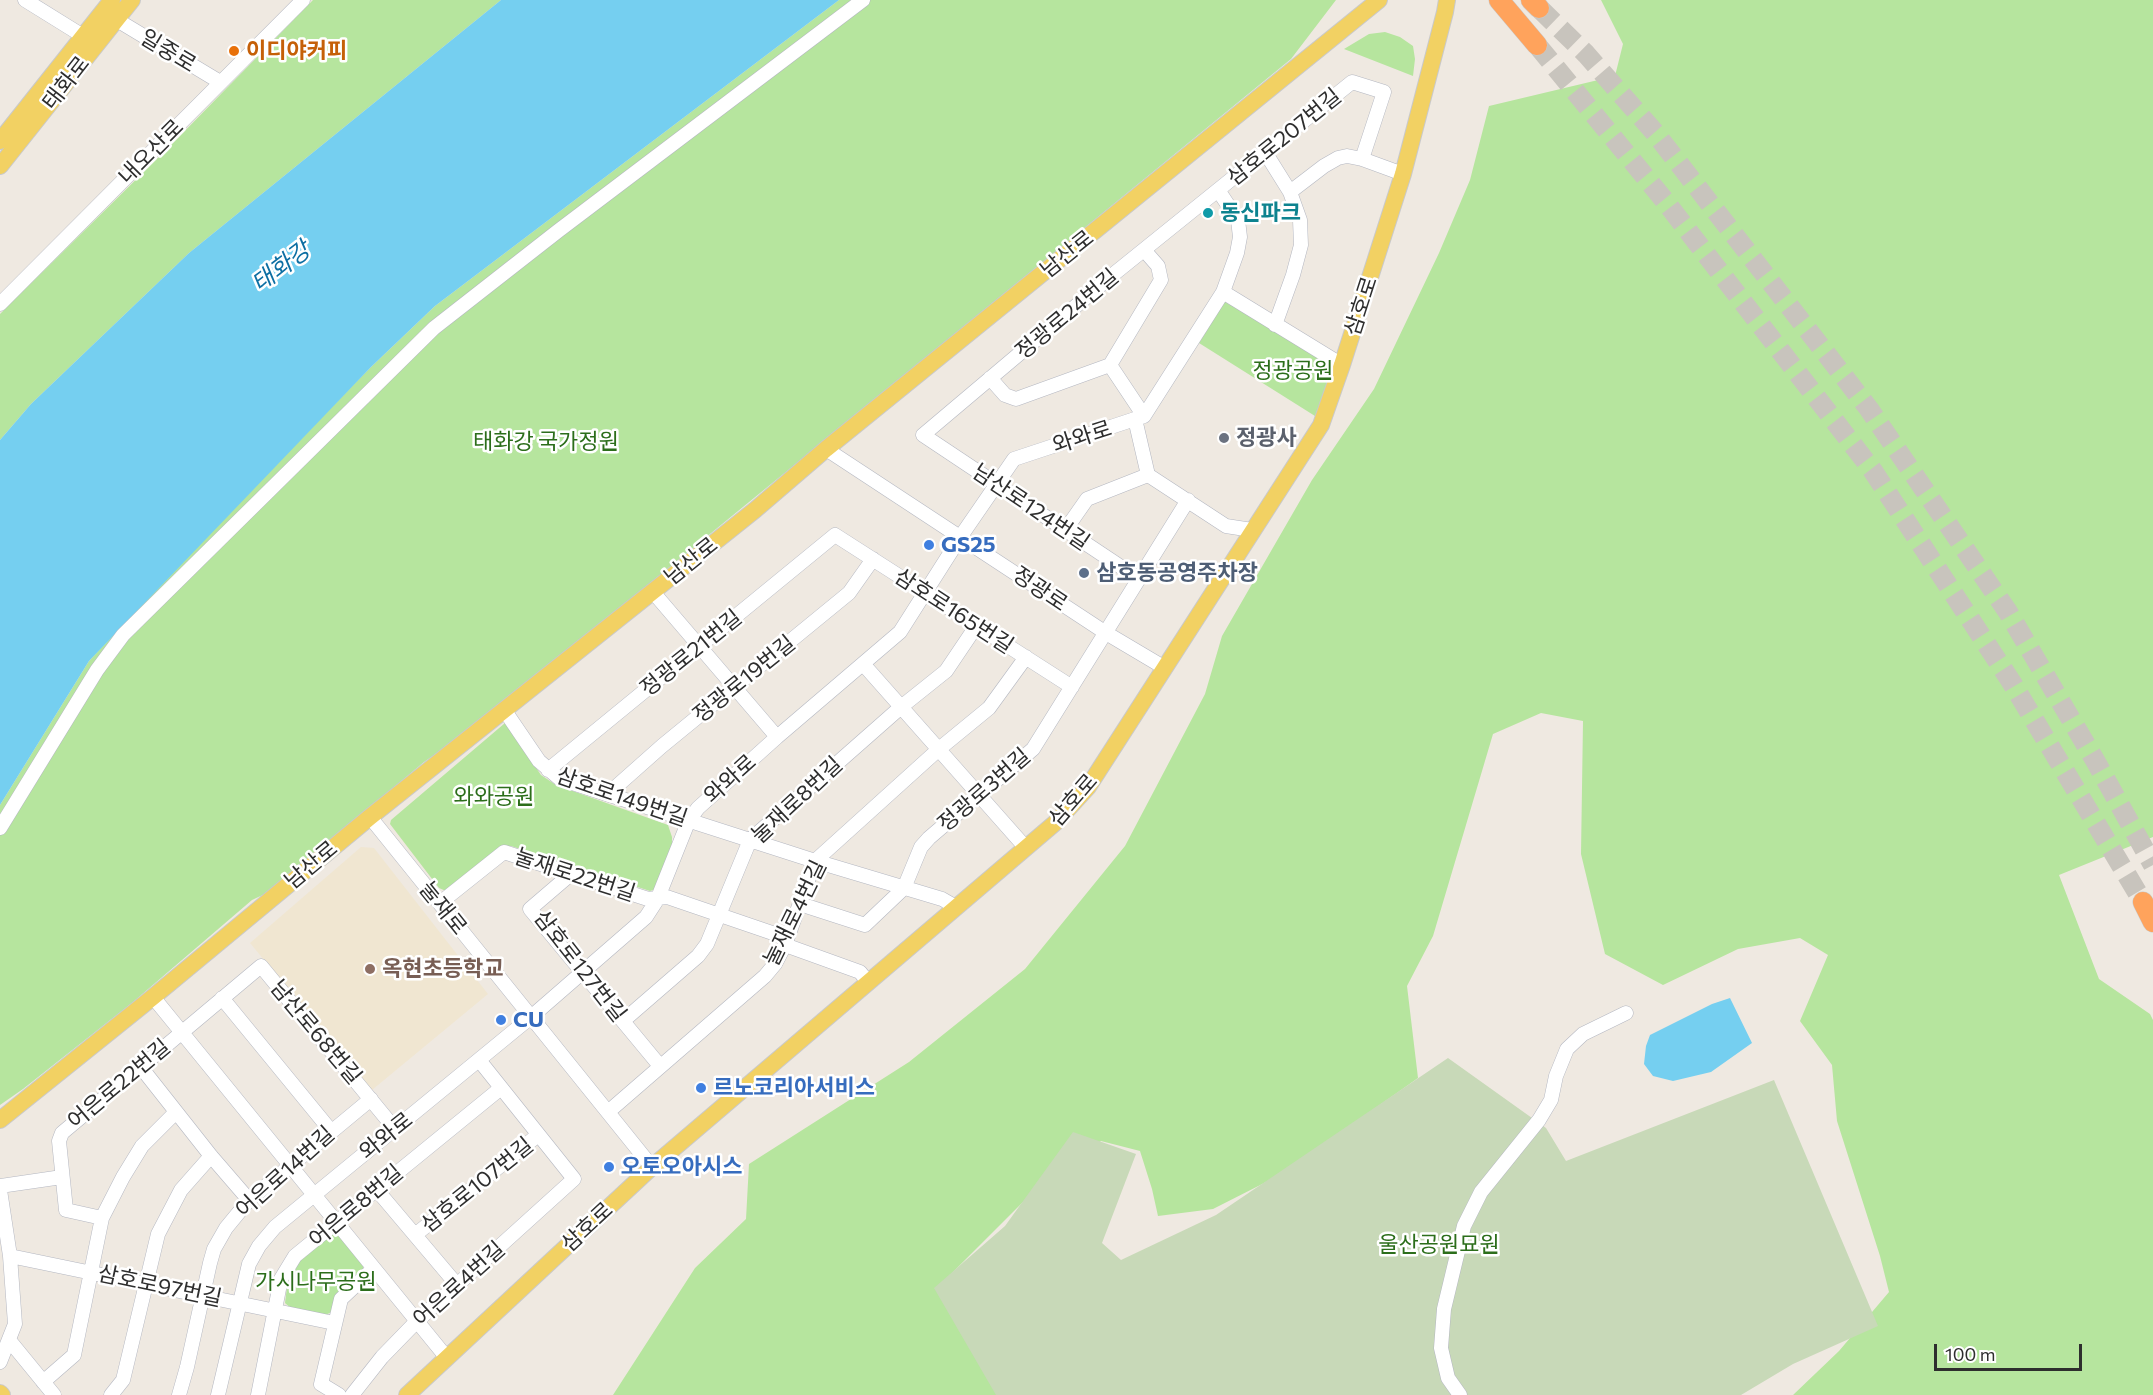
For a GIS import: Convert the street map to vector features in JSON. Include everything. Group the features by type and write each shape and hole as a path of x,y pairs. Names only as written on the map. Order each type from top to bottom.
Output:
{"highway":[{"path":"1499,0 1537,45"},
{"path":"2143,902 2153,922"}],"main road":[{"name":"태화로","path":"0,141 112,0"},
{"name":"태화로","path":"0,166 132,0"},
{"name":"남산로","path":"0,1120 370,817 756,510 826,449 1379,0"},
{"name":"삼호로","path":"407,1395 652,1167 1055,823 1088,787 1321,425 1403,174 1447,0"}],"street":[{"path":"25,0 83,36"},
{"name":"내오산로","path":"0,304 303,0"},
{"path":"0,828 96,670 123,635 434,328 863,0"},
{"name":"일중로","path":"117,20 220,82"},
{"name":"삼호로207번길","path":"1218,190 1352,82 1384,92 1362,159"},
{"path":"1264,152 1290,192 1300,220 1301,245 1275,325"},
{"name":"삼호로207번길","path":"1290,192 1338,158 1347,156 1403,174"},
{"path":"1139,418 1223,292 1237,253 1240,237 1238,220 1218,190"},
{"name":"정광로24번길","path":"923,435 1144,249 1218,190"},
{"name":"정광로24번길","path":"990,378 1005,395 1016,399 1110,365 1161,280 1158,266 1144,249"},
{"path":"1223,292 1342,365"},
{"path":"1110,365 1139,418 1148,475 1226,526 1252,530"},
{"name":"와와로","path":"218,1395 238,1302 249,1264 259,1246 275,1227 531,1017 642,921 657,900 689,820 698,808 900,632 961,536 1014,459 1139,418"},
{"name":"남산로124번길","path":"923,435 1139,579"},
{"name":"정광로","path":"826,449 1106,633 1165,668"},
{"path":"1066,530 1088,499 1148,475"},
{"name":"정광로3번길","path":"904,888 921,847 978,794 1033,749 1188,500"},
{"name":"삼호로165번길","path":"835,535 1072,687"},
{"name":"정광로21번길","path":"548,770 835,535"},
{"name":"정광로19번길","path":"609,793 662,746 849,593 873,559"},
{"path":"652,592 777,737"},
{"name":"눌재로8번길","path":"623,1021 698,956 707,944 750,840 901,707 946,671 976,626"},
{"name":"눌재로4번길","path":"608,1112 765,976 775,964 786,941 815,861 939,749 989,708 1026,657"},
{"path":"864,665 1026,848"},
{"name":"삼호로149번길","path":"505,711 525,743 548,770 560,779 815,861 942,899 956,907"},
{"name":"눌재로","path":"370,817 652,1167"},
{"name":"눌재로22번길","path":"440,903 504,852 648,899 657,900 667,897 786,941 860,972 868,982"},
{"name":"삼호로127번길","path":"572,873 530,909 660,1066"},
{"path":"800,904 865,925 904,888"},
{"name":"어은로22번길","path":"102,1218 66,1210 59,1140 62,1132 261,966"},
{"name":"남산로68번길","path":"261,966 395,1129"},
{"path":"153,997 447,1358"},
{"path":"222,998 331,1131"},
{"path":"1460,1395 1448,1378 1441,1348 1444,1309 1452,1268 1464,1226 1481,1192 1539,1120 1551,1100 1556,1076 1567,1049 1583,1034 1626,1013"},
{"path":"479,1060 538,1135"},
{"path":"140,1066 249,1200"},
{"name":"어은로8번길","path":"258,1395 281,1279 295,1256 501,1088"},
{"name":"어은로14번길","path":"179,1395 214,1250 231,1221 249,1200 370,1099"},
{"path":"43,1382 74,1355 102,1218 142,1146 176,1112"},
{"name":"어은로4번길","path":"352,1395 382,1357 416,1322 574,1179 538,1135"},
{"name":"삼호로107번길","path":"415,1235 538,1135"},
{"path":"111,1395 123,1380 158,1234 186,1183 211,1156"},
{"path":"0,1186 62,1177"},
{"name":"삼호로107번길","path":"376,1189 458,1286"},
{"path":"0,1190 10,1256 15,1324 0,1362"},
{"name":"삼호로97번길","path":"10,1256 334,1323"},
{"path":"339,1395 321,1384 340,1299 373,1269"},
{"path":"9,1340 54,1395"}],"shaded area":[{"name":"옥현초등학교","path":"361,847 374,848 488,994 372,1090 250,943"}],"green space":[{"path":"313,0 501,0 189,253 31,404 0,440 0,314 174,142"},
{"name":"태화강 국가정원","path":"839,0 1336,0 1291,59 661,574 546,671 477,725 424,762 269,892 252,900 133,1002 0,1105 0,805 89,661 216,525 371,367 435,306"},
{"path":"1601,0 2153,0 2153,837 2059,875 2099,979 2150,1014 2153,1020 2153,1395 1793,1395 1839,1351 1889,1292 1880,1256 1837,1121 1832,1065 1800,1021 1828,955 1800,938 1738,949 1663,985 1605,954 1581,854 1583,721 1541,713 1493,734 1433,936 1407,986 1418,1078 1284,1173 1213,1209 1158,1216 1140,1151 1101,1141 1046,1179 943,1282 1001,1395 613,1395 695,1268 746,1219 749,1164 909,1062 1025,969 1125,846 1205,694 1222,636 1312,480 1374,389 1439,253 1470,180 1489,106 1615,76 1623,44"},
{"path":"1385,32 1400,37 1413,46 1415,59 1413,76 1344,49 1369,34"},
{"name":"정광공원","path":"1225,300 1335,366 1315,416 1199,343"},
{"name":"와와공원","path":"505,723 541,775 556,785 668,825 672,847 656,889 650,891 511,846 502,847 446,891 439,888 390,824 391,820"},
{"name":"울산공원묘원","path":"1448,1058 1546,1128 1566,1161 1774,1080 1878,1326 1793,1364 1741,1395 996,1395 934,1288 1005,1226 1073,1132 1136,1154 1102,1243 1121,1260 1216,1215"},
{"name":"가시나무공원","path":"338,1234 363,1266 363,1273 332,1312 325,1315 292,1309 285,1303 288,1279 300,1261 331,1235"}],"water":[{"name":"태화강","path":"501,0 839,0 435,306 371,367 89,661 0,805 0,440 31,404 189,253"},
{"path":"1730,998 1752,1043 1711,1072 1673,1081 1653,1076 1644,1064 1650,1035 1712,1004"}],"tunnel":[{"path":"1539,8 1586,54 1656,134 1869,409 2008,612 2153,865"},
{"path":"1537,45 1665,201 1873,471 2012,683 2143,902"}],"place":[{"name":"이디야커피","path":"234,51"},
{"name":"동신파크","path":"1208,213"},
{"name":"정광사","path":"1224,438"},
{"name":"GS25","path":"929,545"},
{"name":"삼호동공영주차장","path":"1084,573"},
{"name":"옥현초등학교","path":"370,969"},
{"name":"CU","path":"501,1020"},
{"name":"르노코리아서비스","path":"701,1088"},
{"name":"오토오아시스","path":"609,1167"}]}
